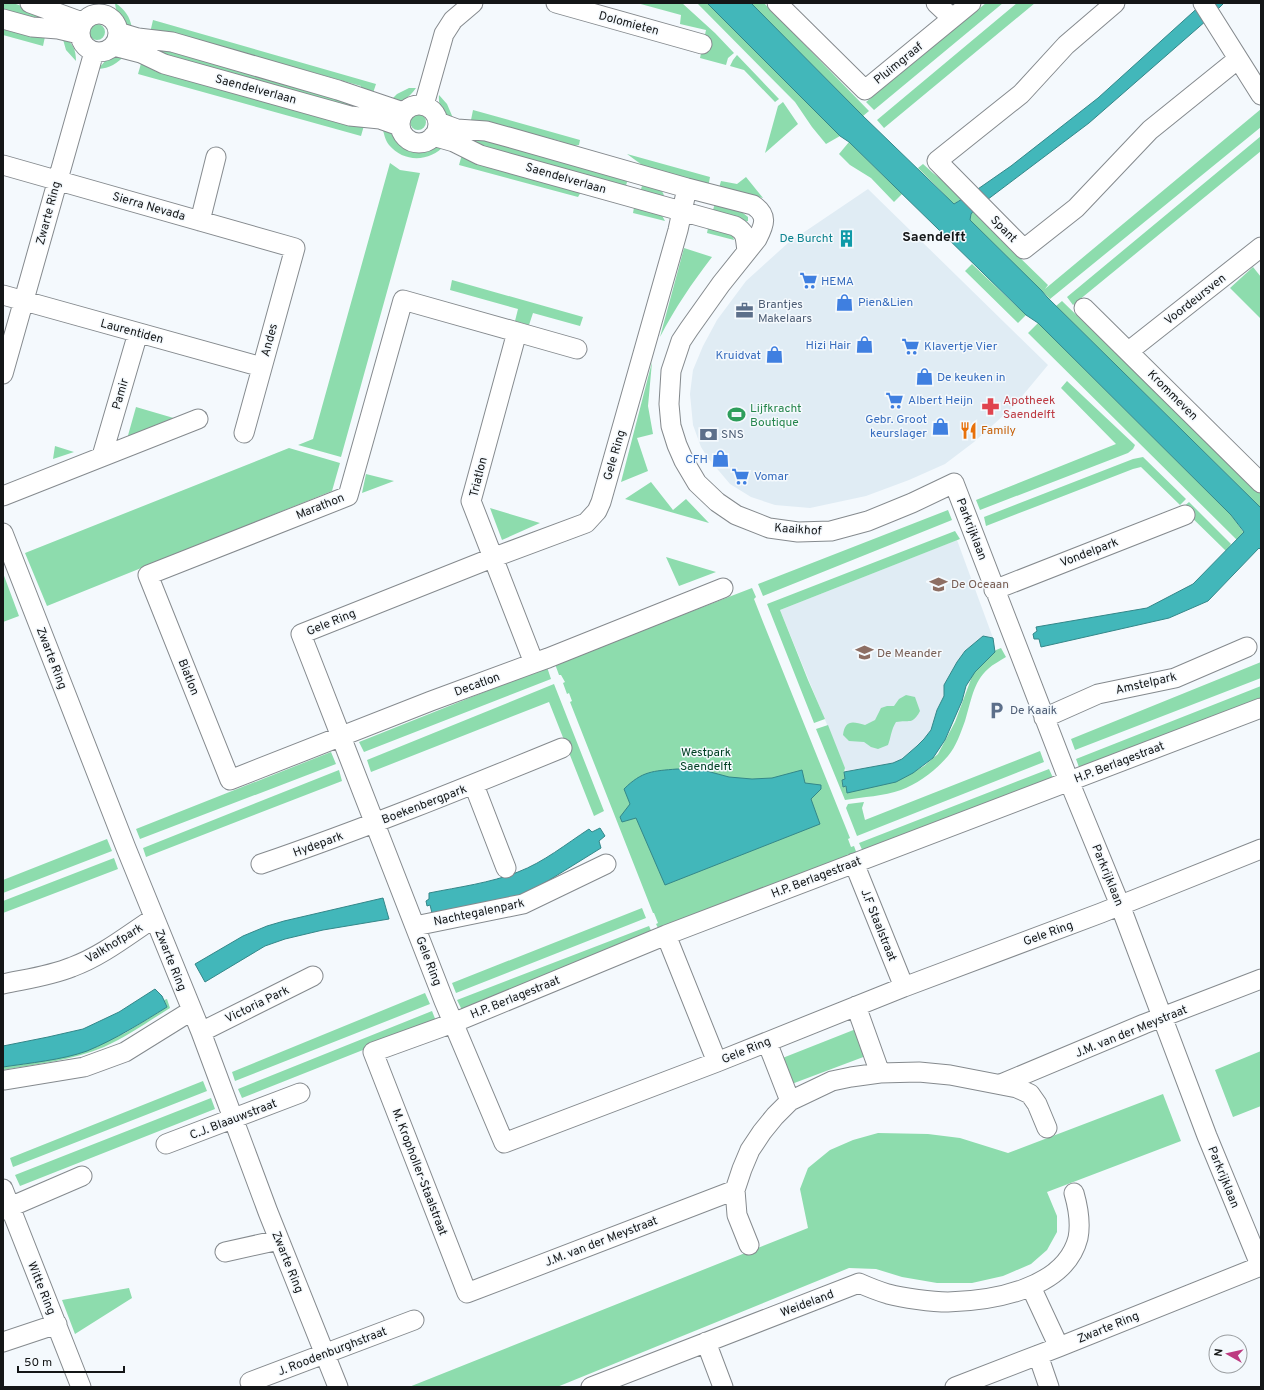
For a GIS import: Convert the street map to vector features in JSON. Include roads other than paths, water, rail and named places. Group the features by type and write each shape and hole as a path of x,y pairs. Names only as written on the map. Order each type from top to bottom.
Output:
{"street":[{"path":"30,3 81,28"},
{"path":"424,105 444,34 453,20 473,3"},
{"name":"Dolomieten","path":"556,3 702,44"},
{"name":"Pluimgraaf","path":"777,3 865,90 971,3"},
{"path":"936,3 952,18"},
{"name":"Spant","path":"1115,3 1095,9 1066,45 1021,94 937,161 1024,249 1076,208 1150,130 1238,59"},
{"path":"1203,3 1261,95"},
{"path":"106,9 117,28 116,39 105,52 94,52 88,50 84,46 81,28 88,17 106,9"},
{"path":"3,19 32,27 58,29 81,28"},
{"name":"Saendelverlaan","path":"116,39 138,38 172,42 338,90 401,119"},
{"name":"Zwarte Ring","path":"3,374 94,52"},
{"path":"424,105 434,111 436,129 423,143 410,141 401,133 401,119 409,107 424,105"},
{"name":"Saendelverlaan","path":"436,129 486,131 687,188 753,205 760,210 764,217 764,227"},
{"name":"Saendelverlaan","path":"436,129 454,142 480,155 735,226 743,230 746,236 747,251"},
{"path":"200,221 216,157"},
{"name":"Sierra Nevada","path":"3,164 295,248"},
{"path":"631,197 637,174"},
{"name":"Gele Ring","path":"687,188 678,230 606,487 597,511 586,523 492,558 301,634 453,1023 504,1143 717,1062 904,987 1120,905 1261,849"},
{"name":"Kaaikhof","path":"764,227 757,239 705,305 681,341 672,371 669,404 671,426 684,461 696,483 717,502 736,515 769,528 798,532 831,531 868,521 912,503 954,483"},
{"name":"Voordeursven","path":"1129,351 1261,247"},
{"name":"Andes","path":"244,433 295,248"},
{"name":"Laurentiden","path":"3,295 262,367"},
{"name":"Marathon","path":"148,575 348,496 402,300 517,332"},
{"name":"Krommeven","path":"1084,308 1261,482"},
{"path":"517,332 577,349"},
{"name":"Triatlon","path":"517,332 471,501 534,663"},
{"name":"Pamir","path":"102,456 138,333"},
{"path":"3,496 198,419"},
{"name":"Parkrijklaan","path":"954,483 1044,718 1120,905 1207,1136 1261,1266"},
{"name":"Vondelpark","path":"994,590 1184,515"},
{"name":"Zwarte Ring","path":"3,533 154,918 191,1011 201,1032 279,1240 338,1387"},
{"name":"Biatlon","path":"148,575 230,780"},
{"name":"Decatlon","path":"230,780 534,663 722,588"},
{"name":"Amstelpark","path":"1044,718 1098,694 1176,678 1247,647"},
{"name":"H.P. Berlagestraat","path":"373,1052 453,1023 666,935 854,862 1261,708"},
{"name":"Boekenbergpark","path":"374,823 562,748"},
{"name":"Boekenbergpark","path":"474,784 506,868"},
{"name":"Hydepark","path":"261,864 374,823"},
{"name":"J.F Staalstraat","path":"854,862 904,987"},
{"name":"Nachtegalenpark","path":"415,926 523,904 606,864"},
{"name":"Valkhofpark","path":"3,984 36,978 72,967 102,953 154,918"},
{"path":"666,935 717,1062"},
{"name":"Victoria Park","path":"201,1032 313,976"},
{"name":"J.M. van der Meystraat","path":"1001,1084 1163,1017 1261,979"},
{"path":"856,1006 880,1073"},
{"path":"5,1080 84,1067 125,1052 191,1011"},
{"path":"767,1042 790,1101"},
{"name":"M. Kropholler-Staalstraat","path":"373,1052 467,1292"},
{"path":"749,1245 737,1214 735,1190 750,1150 775,1116 790,1101 832,1082 880,1073 906,1072 950,1075 1001,1084 1017,1088 1030,1094 1037,1104 1047,1128"},
{"name":"C.J. Blaauwstraat","path":"166,1144 300,1093"},
{"path":"7,1208 82,1176"},
{"name":"Witte Ring","path":"3,1189 7,1208 57,1324 81,1387"},
{"name":"J.M. van der Meystraat","path":"467,1292 735,1190"},
{"name":"Weideland","path":"591,1387 859,1283 887,1294 947,1302 989,1298 1031,1287 1055,1273 1070,1255 1078,1237 1079,1211 1074,1192"},
{"path":"225,1252 279,1240"},
{"name":"Zwarte Ring","path":"955,1387 1261,1266"},
{"path":"1031,1287 1059,1347"},
{"name":"J. Roodenburghstraat","path":"250,1382 414,1320"},
{"path":"3,1342 57,1324"},
{"path":"706,1342 723,1387"},
{"path":"1038,1355 1049,1387"}],"water":[{"path":"707,3 751,3 863,116 954,204 1011,166 1098,98 1203,3 1224,3 1207,20 1089,123 975,209 971,214 970,220 1261,508 1261,550 1259,548 1208,601 1169,618 1041,647 1039,639 1034,639 1033,634 1037,631 1036,627 1147,608 1193,584 1244,532 1231,515 1038,323 1026,315 849,142 840,136"},
{"path":"983,636 993,638 995,652 975,672 966,686 962,701 945,740 933,758 913,773 896,782 847,793 846,786 843,787 842,780 845,779 844,772 893,763 902,759 924,739 931,730 937,710 944,696 944,685 957,662 965,651"},
{"path":"677,769 703,770 729,777 752,779 772,778 802,770 805,783 821,785 821,789 811,799 820,824 665,885 636,818 622,822 620,817 630,804 624,789 630,783 642,775 654,771"},
{"path":"600,828 605,836 599,841 601,848 523,895 432,913 430,905 427,906 426,901 429,899 429,893 485,882 518,872 546,858 589,829 592,832"},
{"path":"383,898 389,919 323,930 285,939 265,946 205,982 195,964 243,936 267,926"},
{"path":"155,989 162,996 167,1007 108,1041 87,1051 67,1057 3,1067 3,1046 83,1029 119,1012"}],"place":[{"name":"De Burcht","path":"846,238"},
{"name":"HEMA","path":"808,281"},
{"name":"Pien&Lien","path":"845,302"},
{"name":"Brantjes Makelaars","path":"745,311"},
{"name":"Hizi Hair","path":"864,345"},
{"name":"Klavertje Vier","path":"911,346"},
{"name":"Kruidvat","path":"774,355"},
{"name":"De keuken in","path":"924,377"},
{"name":"Albert Heijn","path":"895,400"},
{"name":"Apotheek Saendelft","path":"990,407"},
{"name":"Lijfkracht Boutique","path":"737,415"},
{"name":"Gebr. Groot keurslager","path":"940,426"},
{"name":"Family","path":"968,430"},
{"name":"SNS","path":"708,434"},
{"name":"CFH","path":"721,459"},
{"name":"Vomar","path":"741,476"},
{"name":"De Oceaan","path":"938,584"},
{"name":"De Meander","path":"864,653"},
{"name":"De Kaaik","path":"997,710"}],"district":[{"name":"Saendelft","path":"934,236"}],"park label":[{"name":"Westpark Saendelft","path":"706,759"}]}
